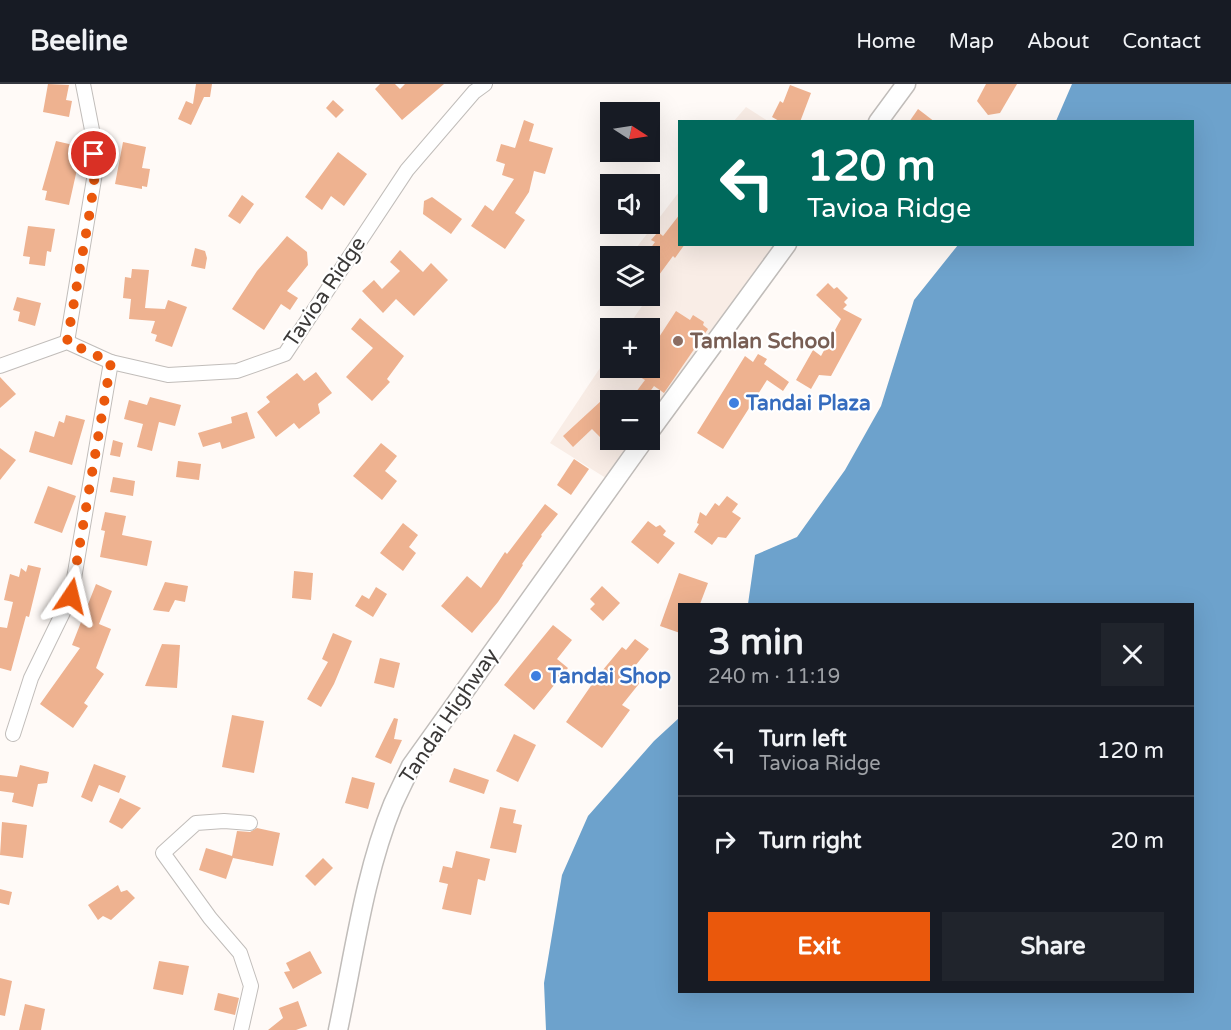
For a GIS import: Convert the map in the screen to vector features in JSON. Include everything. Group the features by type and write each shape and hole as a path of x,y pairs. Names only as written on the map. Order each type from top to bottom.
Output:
{"main road":[{"path":"879,120 906,84"},
{"path":"660,417 786,246"},
{"name":"Tandai Highway","path":"338,1030 378,847 393,804 411,766 637,450"}],"street":[{"path":"0,366 67,342 95,173 93,135 83,84"},
{"name":"Tavioa Ridge","path":"67,342 111,362 168,375 237,371 285,354 407,170 474,92 485,84"},
{"path":"13,734 31,678 71,596 111,362"},
{"path":"241,1030 251,986 240,953 210,918 163,853 196,823 224,821 250,823"}],"shaded area":[{"path":"746,107 766,120 735,120"},
{"name":"Tamlan School","path":"678,193 678,246 773,246 660,408 660,390 600,390 600,450 630,450 609,480 550,443 600,368 600,378 660,378 660,318 634,318 642,306 660,306 660,246 638,246 647,234 660,234 660,217"}],"water":[{"path":"1072,84 1231,84 1231,1030 546,1030 544,983 562,875 588,816 654,741 678,719 678,993 1194,993 1194,603 748,603 755,555 797,537 845,470 881,406 914,300 957,246 1194,246 1194,120 1056,120"}],"building":[{"path":"48,84 69,85 66,100 72,101 69,117 43,112"},
{"path":"196,84 212,84 210,97 204,97 191,125 178,119 186,101 193,104"},
{"path":"380,84 395,84 400,89 405,84 444,84 402,120 375,89"},
{"path":"986,84 1017,84 1000,113 988,115 977,101"},
{"path":"790,85 811,93 801,120 777,120 772,117 780,101 783,103"},
{"path":"333,100 344,110 336,118 326,108"},
{"path":"918,109 932,120 910,120"},
{"path":"524,120 534,124 529,141 553,148 545,174 534,171 529,192 515,213 525,220 505,249 471,226 485,205 493,211 514,179 502,175 505,164 496,161 501,144 515,148"},
{"path":"56,141 82,147 69,205 45,200 47,191 42,190"},
{"path":"123,142 146,147 142,168 150,169 147,187 142,186 142,189 115,184"},
{"path":"338,152 367,174 344,206 331,196 322,210 305,197"},
{"path":"242,195 254,204 240,224 228,216"},
{"path":"432,197 462,219 451,234 423,214 424,201"},
{"path":"678,217 678,246 684,246 660,274 660,246 652,246 655,242 651,240 656,234 663,236"},
{"path":"28,226 55,229 51,252 47,251 45,266 29,264 30,257 23,256"},
{"path":"287,236 307,252 308,265 287,291 298,298 290,310 281,304 264,330 232,309 257,271"},
{"path":"195,248 205,251 207,258 205,269 191,266"},
{"path":"400,250 423,272 431,263 448,280 414,316 396,299 383,313 362,291 374,280 382,289 400,271 390,262"},
{"path":"132,269 149,270 145,308 165,309 168,300 187,307 172,347 155,341 157,335 151,333 155,321 129,319 131,299 123,298 125,277 131,278"},
{"path":"828,283 834,289 837,287 848,298 844,302 847,305 843,309 862,319 831,376 819,375 811,389 796,380 813,350 821,356 841,319 816,295"},
{"path":"17,297 41,303 35,326 18,321 20,312 13,310"},
{"path":"676,311 690,320 693,315 704,322 703,325 708,329 664,393 654,386 651,390 638,390 645,380 642,378 660,378 660,336"},
{"path":"360,318 404,356 387,379 390,382 372,401 346,377 373,348 351,329"},
{"name":"Tandai Plaza","path":"758,354 767,359 764,364 789,382 783,391 767,380 723,449 697,433 745,356 753,362"},
{"path":"316,372 332,393 318,404 320,413 299,429 294,423 276,437 257,412 270,402 266,397 297,373 304,381"},
{"path":"0,377 16,394 0,408"},
{"path":"150,397 181,405 175,426 159,422 152,451 137,447 143,424 124,419 129,400 147,405"},
{"path":"600,402 600,437 592,429 573,447 563,436"},
{"path":"247,412 255,438 222,449 220,442 203,447 198,433 232,423 231,417"},
{"path":"66,415 85,420 72,465 29,452 35,431 54,437 59,421 64,423"},
{"path":"113,440 123,443 120,457 110,455"},
{"path":"381,443 397,456 385,471 397,481 382,500 353,476"},
{"path":"0,448 16,460 0,480"},
{"path":"574,459 589,469 571,495 557,485"},
{"path":"178,461 201,464 199,480 176,477"},
{"path":"113,477 135,481 133,496 110,492"},
{"path":"48,486 76,496 62,533 34,523"},
{"path":"727,496 738,504 732,512 741,518 726,538 718,537 712,545 694,532 699,524 697,523 700,512 706,516 715,503 719,506"},
{"path":"545,504 558,514 541,535 498,602 472,633 441,606 467,576 481,588 505,552 507,554"},
{"path":"105,512 126,516 122,535 152,541 147,566 100,557 105,531 101,530"},
{"path":"648,521 656,527 660,525 666,531 663,535 675,543 658,564 631,542"},
{"path":"403,523 418,535 409,547 416,553 403,571 380,553"},
{"path":"28,565 41,568 29,617 26,616 11,671 0,668 0,627 7,628 13,602 4,600 10,574 19,577 21,568 26,572"},
{"path":"294,571 313,573 311,600 292,598"},
{"path":"679,573 708,583 700,603 678,603 678,632 660,626"},
{"path":"165,582 188,586 185,602 175,600 169,612 153,610"},
{"path":"96,584 112,591 99,624 111,629 96,668 104,674 84,703 88,706 73,728 40,704 80,648 72,645"},
{"path":"602,586 620,603 603,621 590,609 595,604 590,599"},
{"path":"376,587 387,594 373,617 355,606 362,595 369,599"},
{"name":"Tandai Shop","path":"553,625 572,640 557,659 568,668 534,710 504,685"},
{"path":"333,633 352,641 334,684 321,707 307,699 328,662 322,659"},
{"path":"635,639 649,649 635,666 646,675 622,705 630,710 602,748 566,722 597,677 622,647 626,650"},
{"path":"162,644 180,645 177,688 145,686"},
{"path":"380,658 400,663 394,688 374,683"},
{"path":"232,715 264,721 254,773 222,767"},
{"path":"394,718 398,719 394,739 402,740 391,764 375,757"},
{"path":"514,734 536,745 518,782 496,771"},
{"path":"94,764 126,776 119,793 99,785 92,802 81,797"},
{"path":"20,765 49,772 47,783 38,784 33,807 12,802 14,793 0,791 0,775 17,777"},
{"path":"454,768 489,780 484,794 449,782"},
{"path":"352,777 375,783 368,809 345,803"},
{"path":"120,798 141,808 122,829 109,822"},
{"path":"500,807 516,810 513,823 522,825 516,853 490,848"},
{"path":"2,822 27,825 23,858 0,855"},
{"path":"257,828 280,833 273,866 233,858 226,879 199,870 206,848 232,856 237,831 250,832"},
{"path":"456,851 490,859 485,881 478,879 471,915 442,909 448,884 439,882 443,866 452,868"},
{"path":"323,858 333,868 315,886 305,876"},
{"path":"118,885 121,892 127,890 135,898 111,920 103,916 98,920 88,905"},
{"path":"0,889 12,892 9,905 0,903"},
{"path":"310,951 322,973 293,989 284,972 290,971 286,963"},
{"path":"159,961 189,966 183,995 153,989"},
{"path":"0,978 12,981 5,1016 0,1015"},
{"path":"218,993 239,998 235,1015 214,1010"},
{"path":"298,1001 307,1026 296,1030 268,1030 283,1018 279,1008"},
{"path":"25,1004 45,1009 41,1030 19,1030"}],"place":[{"name":"Tamlan School","path":"678,341"},
{"name":"Tandai Plaza","path":"734,403"},
{"name":"Tandai Shop","path":"536,676"}],"route":[{"path":"71,596 111,362 67,342 91,205 95,173 94,154"}]}
